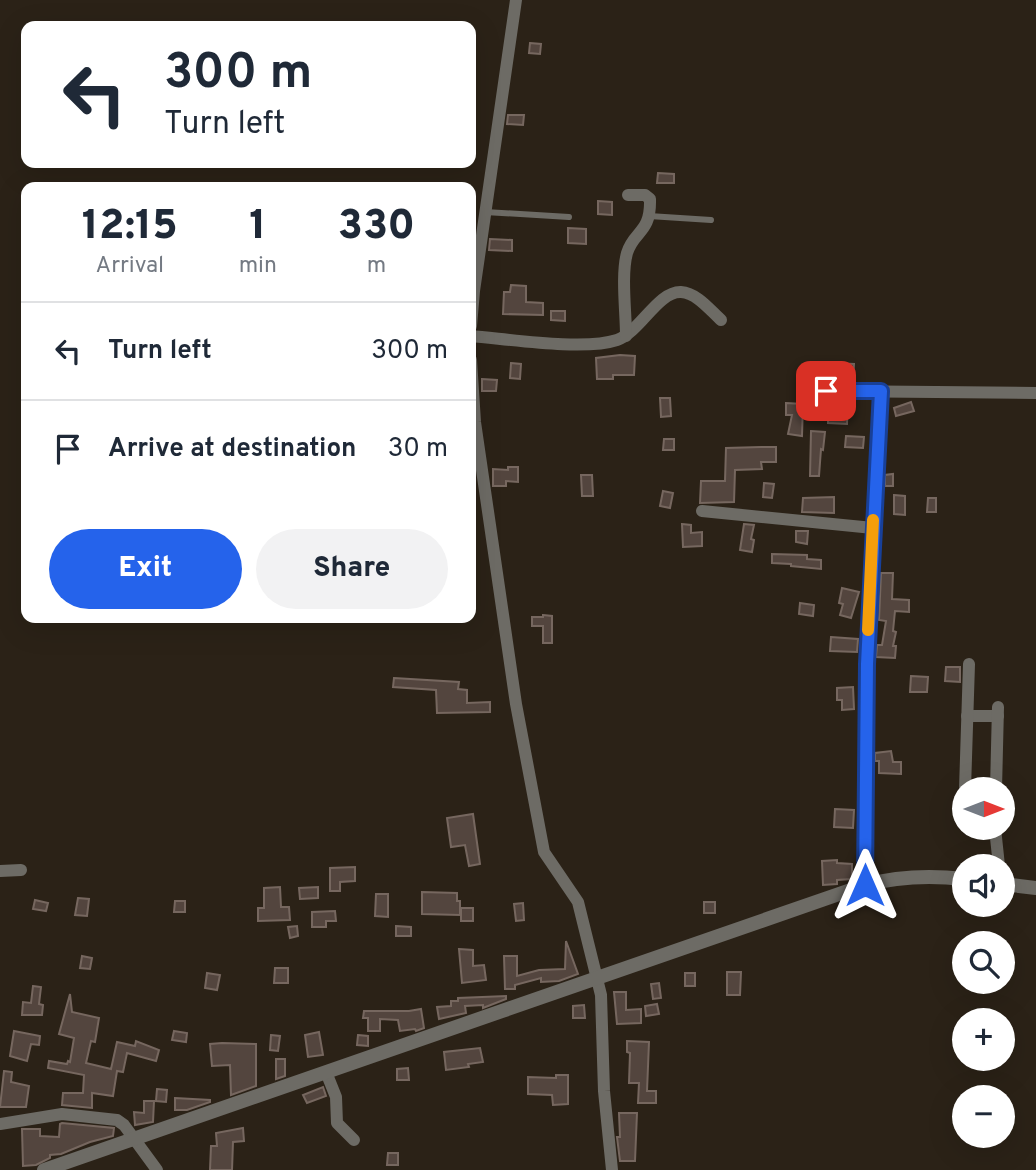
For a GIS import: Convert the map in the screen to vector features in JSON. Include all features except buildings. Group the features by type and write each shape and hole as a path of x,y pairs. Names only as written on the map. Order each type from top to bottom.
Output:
{"street":[{"path":"476,285 516,0"},
{"path":"626,336 628,252 646,226 649,216 649,197 628,195"},
{"path":"476,336 577,344 605,342 626,336 661,301 679,292 699,299 721,320"},
{"path":"826,391 1036,393"},
{"path":"865,885 865,711 881,391"},
{"path":"476,429 512,677 544,852 578,902 603,1016 604,1091 612,1170"},
{"path":"702,511 873,528"},
{"path":"965,777 969,664"},
{"path":"967,716 998,712 996,777"},
{"path":"0,871 21,870"},
{"path":"44,1170 138,1144 329,1080 596,978 865,885 890,878 918,875 952,878"},
{"path":"1015,885 1036,888"},
{"path":"329,1080 336,1097 337,1123 354,1140"},
{"path":"0,1124 62,1114 117,1120 155,1167"}],"lane":[{"path":"485,212 569,218"},
{"path":"649,216 712,220"}],"slow traffic":[{"path":"868,630 873,520"}],"route":[{"path":"826,391 881,391 865,723 865,885"}]}
